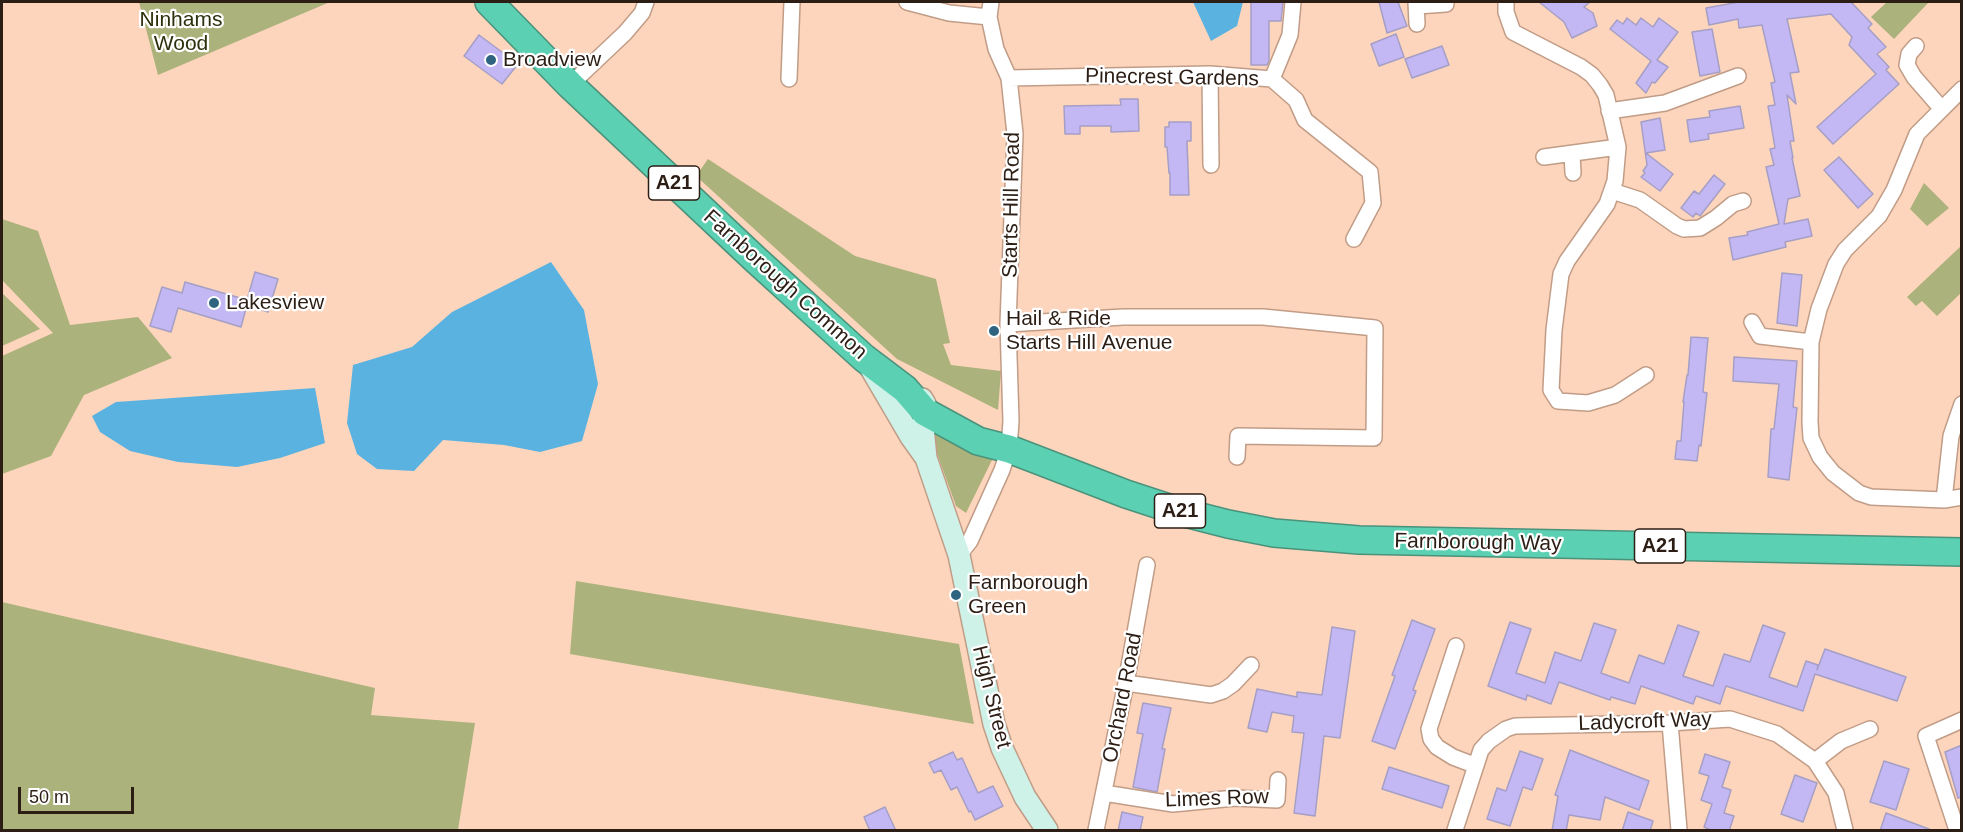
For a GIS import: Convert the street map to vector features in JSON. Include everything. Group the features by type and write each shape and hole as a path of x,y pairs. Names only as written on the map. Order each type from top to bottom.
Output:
{"highway":[{"name":"Farnborough Common","path":"489,2 570,84 754,259 864,358 978,441 1009,449"},
{"name":"Farnborough Way","path":"1009,449 1180,512 1274,533 1359,540 1962,552"}],"main road":[{"name":"High Street","path":"864,358 926,458"},
{"name":"High Street","path":"916,398 923,427 926,458 959,555 994,724 1002,748 1025,797 1047,831"}],"street":[{"path":"570,84 625,33 642,13 646,2"},
{"path":"789,79 792,2"},
{"path":"907,2 949,13 989,17"},
{"name":"Starts Hill Road","path":"991,2 989,17 996,49 1009,78 1015,134 1008,324 1011,421 1009,449"},
{"path":"1272,80 1290,35 1293,2"},
{"path":"1506,2 1506,12 1514,32 1592,75 1606,95 1618,147 1612,191 1607,204 1567,261 1561,274 1554,330 1551,390 1554,396 1562,402 1588,404 1615,395 1646,375"},
{"path":"1417,24 1417,4 1446,4"},
{"path":"1916,46 1910,54 1907,65 1914,77 1941,108"},
{"path":"1210,74 1211,165"},
{"name":"Pinecrest Gardens","path":"1009,78 1210,74 1272,80 1296,100 1305,120 1370,172 1373,203 1354,239"},
{"path":"1609,111 1665,103 1738,76"},
{"path":"1962,88 1917,134 1894,190 1879,216 1845,250 1836,264 1819,309 1811,342 1810,422 1811,438 1820,456 1833,473 1859,493 1871,497 1944,500 1962,497"},
{"path":"1545,157 1618,147"},
{"path":"1572,154 1573,173"},
{"path":"1612,191 1640,200 1684,229 1700,228 1733,204 1743,201"},
{"path":"1008,324 1123,318 1263,317 1374,328 1374,438 1238,436 1237,457"},
{"path":"1752,322 1760,336 1811,342"},
{"path":"1944,500 1951,436 1962,404"},
{"path":"959,555 970,541 1009,449"},
{"name":"Orchard Road","path":"1096,831 1148,565"},
{"path":"1456,646 1429,729 1431,739 1437,747 1453,757 1474,765"},
{"path":"1126,683 1211,695 1233,684 1251,665"},
{"name":"Ladycroft Way","path":"1455,831 1474,765 1481,750 1506,729 1515,726 1670,723 1730,718 1777,734 1815,761 1836,793 1845,831"},
{"path":"1957,831 1926,736 1962,720"},
{"path":"1670,723 1679,831"},
{"path":"1815,761 1841,741 1870,729"},
{"name":"Limes Row","path":"1104,793 1173,804 1235,798 1277,801 1278,780"}],"green space":[{"name":"Ninhams Wood","path":"139,2 330,2 158,75"},
{"path":"1887,2 1929,2 1894,39 1871,17"},
{"path":"708,159 855,256 936,279 950,343 943,344 951,365 1001,371 998,410 897,359 696,176"},
{"path":"1924,183 1949,208 1927,226 1910,209"},
{"path":"2,219 38,231 70,325 138,317 172,358 84,395 51,456 2,474 2,356 53,333 2,280"},
{"path":"1961,246 1961,293 1937,316 1922,301 1916,306 1907,297"},
{"path":"2,293 40,329 2,346"},
{"path":"937,429 992,460 966,513 956,506 930,434"},
{"path":"576,581 959,644 974,724 570,654"},
{"path":"2,602 375,688 371,715 475,723 458,830 2,830"}],"water":[{"path":"1193,2 1243,2 1237,26 1211,41"},
{"path":"551,262 584,310 598,384 582,441 540,452 504,445 443,440 414,471 377,469 357,454 347,423 353,365 412,347 452,312"},
{"path":"315,388 325,443 280,458 237,467 178,462 130,451 100,432 92,416 116,402"}],"building":[{"path":"1251,2 1283,2 1281,21 1269,21 1269,61 1267,65 1251,65"},
{"path":"1379,2 1398,2 1407,26 1387,33"},
{"path":"1539,2 1590,2 1584,7 1593,13 1597,26 1572,38 1564,22"},
{"path":"1739,2 1851,2 1872,24 1868,28 1886,47 1877,54 1889,67 1886,70 1899,84 1833,144 1817,127 1876,74 1849,45 1852,37 1831,14 1787,19 1799,72 1790,73 1796,104 1787,95 1794,141 1790,141 1792,158 1800,196 1788,199 1784,224 1808,219 1812,236 1785,242 1786,247 1733,260 1729,238 1748,235 1747,232 1779,224 1766,167 1774,165 1770,149 1775,148 1768,106 1775,105 1771,83 1775,82 1762,25 1739,28 1738,19 1709,25 1706,8"},
{"path":"1627,18 1636,25 1641,18 1653,27 1659,18 1678,32 1657,60 1668,67 1655,83 1652,82 1646,93 1636,83 1651,61 1610,29 1617,20 1623,24"},
{"path":"1712,29 1720,72 1700,76 1692,32"},
{"path":"1396,34 1404,57 1379,66 1371,44"},
{"name":"Broadview","path":"479,35 518,64 502,84 464,56"},
{"path":"1442,46 1449,65 1412,78 1405,59"},
{"path":"1120,99 1138,99 1139,131 1111,132 1111,126 1080,126 1080,134 1065,134 1064,106 1121,105"},
{"path":"1740,106 1744,128 1708,134 1709,139 1690,142 1687,120 1710,117 1709,111"},
{"path":"1660,118 1665,150 1646,153 1673,174 1660,191 1641,177 1647,165 1641,122"},
{"path":"1169,122 1191,122 1191,141 1187,141 1189,195 1170,195 1170,173 1167,147 1165,147 1165,127 1169,127"},
{"path":"1839,157 1873,194 1858,208 1824,170"},
{"path":"1714,175 1725,184 1700,216 1696,213 1693,217 1681,208 1694,191 1699,194"},
{"name":"Lakesview","path":"255,272 278,279 268,312 247,305 241,327 178,308 171,332 150,326 162,287 182,293 185,282 247,300"},
{"path":"1782,273 1802,275 1797,326 1777,323"},
{"path":"1691,337 1708,338 1703,392 1707,393 1697,461 1675,459 1677,441 1681,441"},
{"path":"1734,357 1797,361 1793,407 1797,408 1789,480 1768,477 1771,429 1774,429 1779,384 1733,381"},
{"path":"1412,620 1435,629 1395,749 1372,741"},
{"path":"1510,622 1531,629 1516,673 1545,683 1555,652 1581,661 1594,623 1616,630 1601,673 1629,683 1639,655 1664,664 1678,625 1699,632 1683,676 1713,686 1724,654 1750,662 1763,625 1785,633 1769,677 1797,687 1806,661 1818,665 1817,670 1825,649 1906,677 1897,701 1815,674 1803,711 1726,686 1720,704 1696,696 1693,704 1641,686 1635,704 1611,697 1610,700 1559,682 1551,704 1527,695 1526,700 1488,686"},
{"path":"1332,627 1355,631 1340,738 1324,736 1315,816 1294,813 1304,733 1292,732 1294,716 1272,712 1267,732 1248,728 1257,689 1297,697 1297,692 1322,695"},
{"path":"1143,703 1171,708 1162,749 1165,749 1157,792 1133,787 1143,734 1137,733"},
{"path":"1962,745 1962,797 1958,798 1945,752"},
{"path":"1570,750 1649,781 1639,810 1605,797 1600,820 1569,815 1566,831 1552,831 1558,796 1555,795"},
{"path":"1520,751 1543,759 1532,790 1523,787 1510,826 1487,819 1497,788 1506,791"},
{"path":"953,752 957,760 962,758 978,793 993,786 1003,806 975,820 957,787 951,790 941,770 934,773 929,763"},
{"path":"1705,754 1730,762 1722,787 1731,790 1724,813 1734,816 1729,831 1713,831 1704,827 1712,804 1701,800 1709,776 1699,773"},
{"path":"1884,761 1909,769 1896,810 1870,802"},
{"path":"1389,767 1449,786 1442,808 1382,789"},
{"path":"1795,775 1817,783 1803,822 1781,814"},
{"path":"885,807 896,831 870,831 864,817"},
{"path":"1122,812 1143,817 1140,831 1118,831"},
{"path":"1628,812 1653,821 1650,831 1622,831"},
{"path":"1886,813 1929,829 1929,831 1880,831"}],"place":[{"name":"Broadview","path":"491,60"},
{"name":"Lakesview","path":"214,303"},
{"name":"Hail & Ride Starts Hill Avenue","path":"994,331"},
{"name":"Farnborough Green","path":"956,595"}]}
